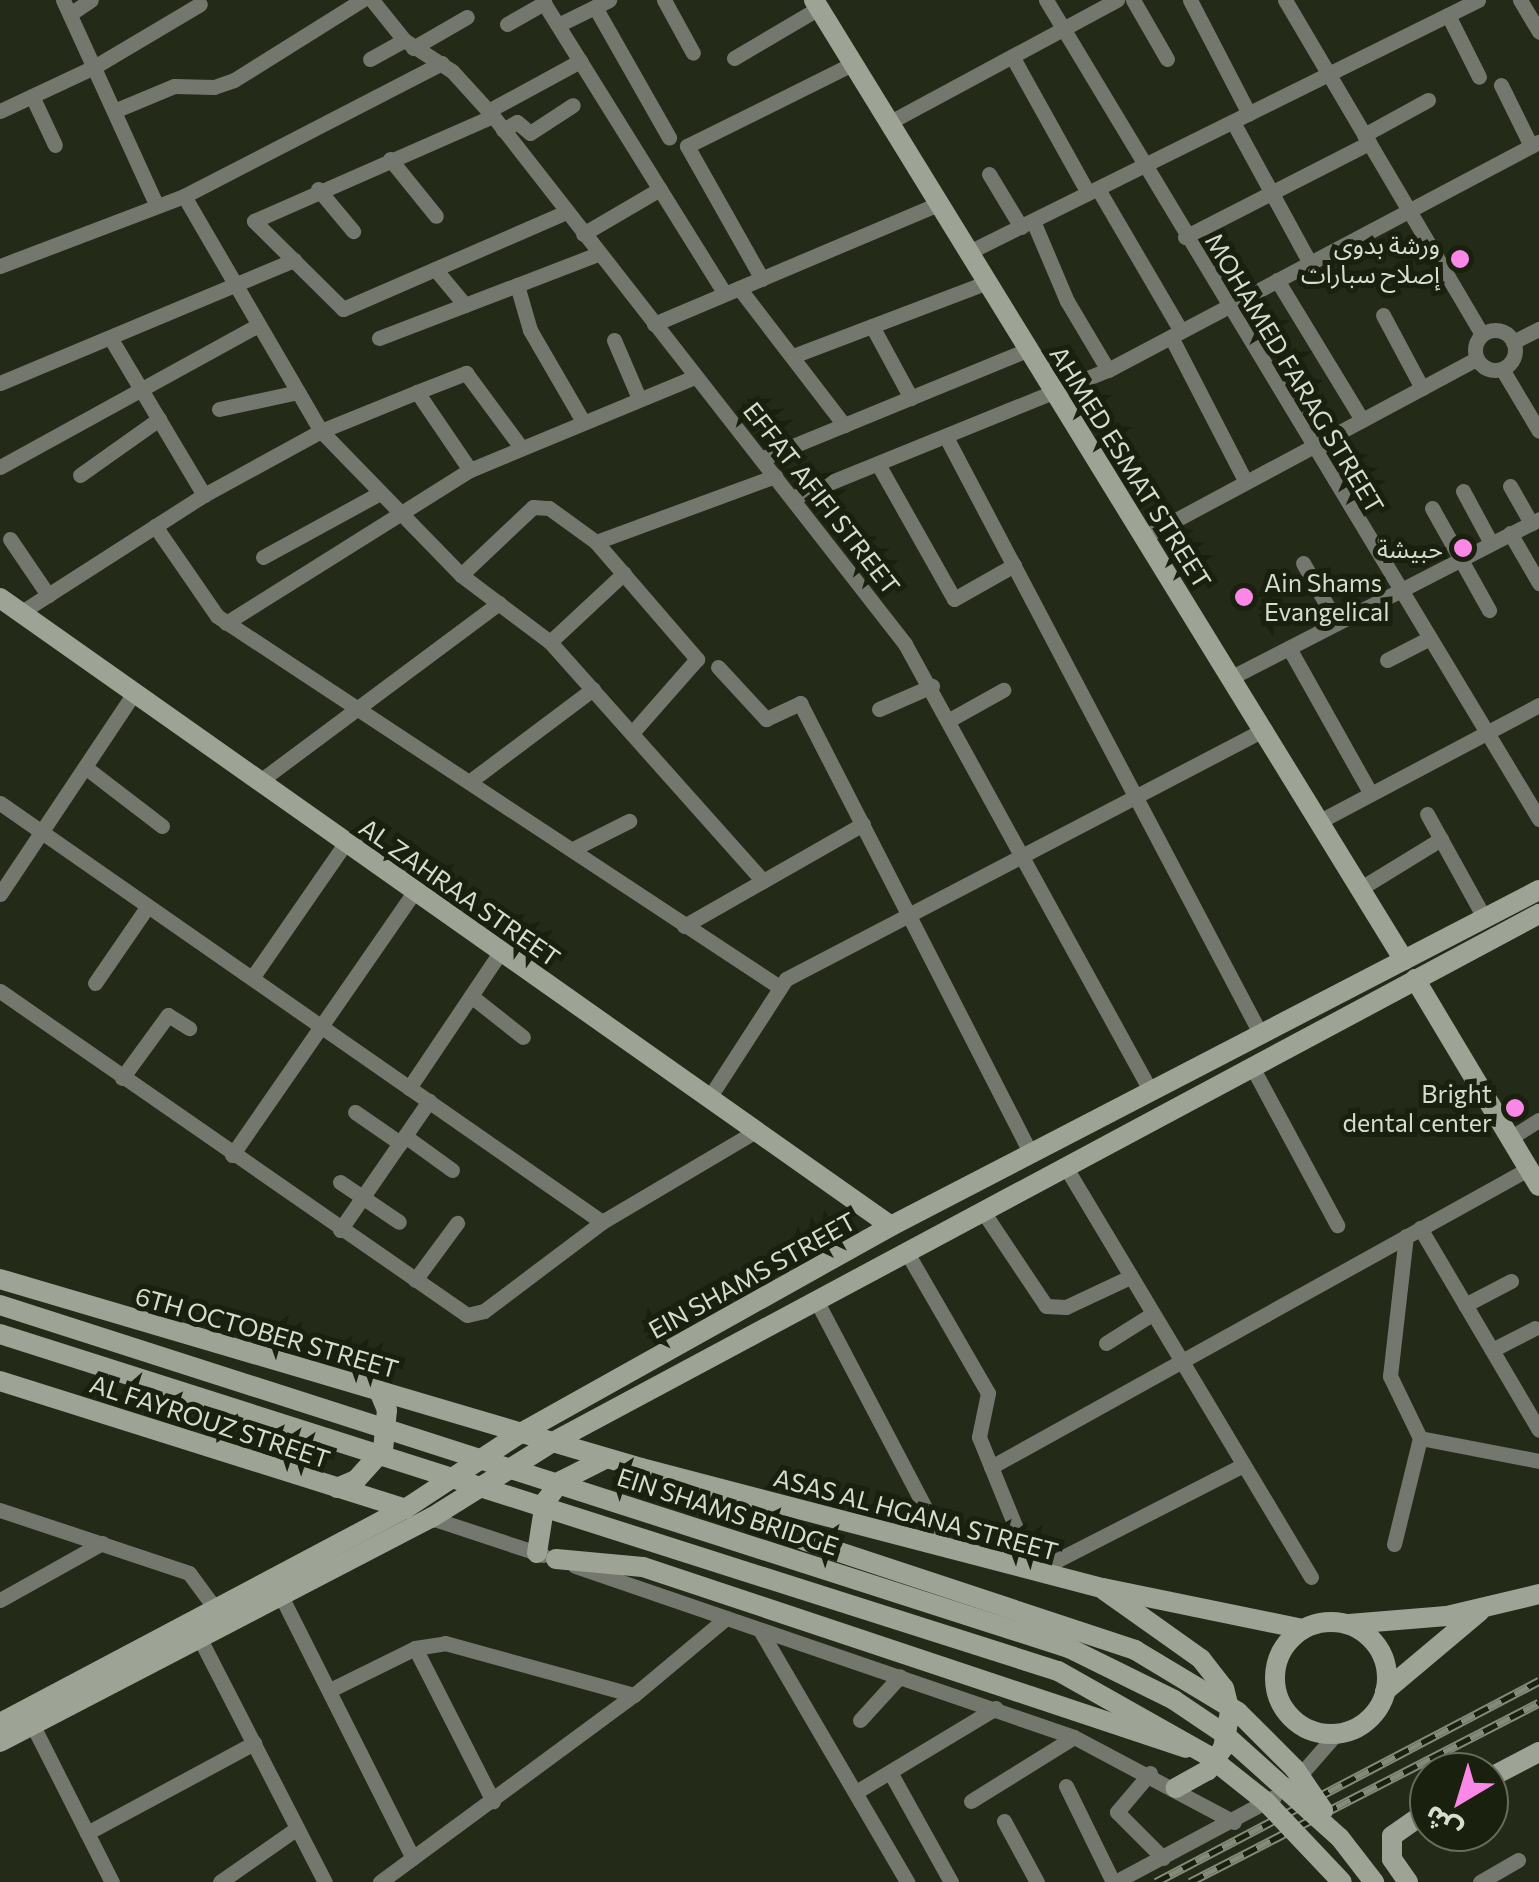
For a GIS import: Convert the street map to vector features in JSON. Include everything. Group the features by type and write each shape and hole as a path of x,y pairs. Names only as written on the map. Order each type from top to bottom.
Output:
{"main road":[{"name":"AHMED ESMAT STREET","path":"817,4 1265,729 1534,1177"},
{"name":"AL ZAHRAA STREET","path":"0,598 890,1226"},
{"name":"EIN SHAMS STREET","path":"0,1723 29,1717 200,1639 431,1518 551,1443 1250,1065 1409,970 1485,919 1539,890"},
{"name":"EIN SHAMS STREET","path":"0,1742 29,1717 405,1509 519,1434 890,1226 1149,1088 1260,1034 1539,914"},
{"name":"6TH OCTOBER STREET","path":"0,1279 519,1434"},
{"name":"EIN SHAMS BRIDGE","path":"0,1305 1069,1648 1223,1733 1340,1838 1374,1882"},
{"name":"EIN SHAMS BRIDGE","path":"0,1334 1005,1652 1110,1695 1207,1755 1266,1802 1342,1882"},
{"name":"AL FAYROUZ STREET","path":"2,1388 405,1509"},
{"path":"337,1488 356,1480 383,1450 387,1410 379,1390"},
{"name":"ASAS AL HGANA STREET","path":"519,1434 947,1550 1103,1588 1304,1629"},
{"path":"607,1458 561,1481 545,1502 546,1556 643,1567 1207,1755"},
{"path":"641,1468 722,1511 1078,1626 1188,1678 1268,1739 1340,1838"},
{"path":"1103,1588 1201,1659 1224,1688 1230,1712 1223,1748 1208,1770 1176,1788"},
{"path":"1480,1611 1386,1691 1368,1720 1336,1734 1293,1719 1276,1689 1280,1654 1304,1629 1480,1611 1539,1594"},
{"path":"1345,1624 1375,1644 1385,1666 1386,1691"},
{"path":"1509,1768 1539,1752"},
{"path":"1408,1882 1392,1859 1395,1828 1409,1821"}],"street":[{"path":"92,0 66,7 157,206"},
{"path":"114,110 174,86 214,88 234,80 362,0"},
{"name":"EFFAT AFIFI STREET","path":"372,0 408,44 442,62 495,119 762,459 932,686 1024,850 1149,1088"},
{"path":"664,0 693,54"},
{"name":"MOHAMED FARAG STREET","path":"1046,0 1310,448 1539,819"},
{"path":"890,122 1117,0"},
{"path":"1132,0 1166,59"},
{"path":"1190,0 1249,114"},
{"path":"1144,537 1476,359 1482,334 1285,0"},
{"path":"969,252 1328,75 1450,9 1478,0"},
{"path":"1520,0 1539,32"},
{"path":"507,24 543,1 660,189 732,291 793,356 844,425"},
{"path":"558,26 602,3 669,137"},
{"path":"0,111 94,67 200,4"},
{"path":"734,58 817,4"},
{"path":"1450,9 1479,77"},
{"path":"370,59 467,17"},
{"path":"1012,58 1176,334 1246,482"},
{"path":"566,212 344,308 254,218 495,119 580,61"},
{"path":"0,266 184,196 442,62"},
{"path":"762,279 687,146 854,63"},
{"path":"792,498 1108,370 1537,144 1500,85"},
{"path":"32,96 55,145"},
{"path":"1184,236 1272,193 1428,100"},
{"path":"495,119 517,122 530,133 573,106"},
{"path":"1233,122 1310,263"},
{"path":"390,159 436,216"},
{"path":"989,174 1027,224 1108,370"},
{"path":"318,189 353,230"},
{"path":"583,234 660,189"},
{"path":"184,196 234,290 321,431 397,514 461,575 550,642 763,882"},
{"path":"654,324 940,203"},
{"path":"379,338 598,254"},
{"path":"0,383 234,290 294,260"},
{"path":"435,269 465,305"},
{"path":"1277,280 1362,420"},
{"path":"793,356 988,282"},
{"path":"516,285 530,330 581,418"},
{"path":"1383,315 1422,388"},
{"path":"0,467 256,326"},
{"path":"872,326 911,398"},
{"path":"1513,342 1539,329"},
{"path":"1476,359 1490,370 1502,369 1515,354 1513,342 1500,331 1482,334"},
{"path":"111,339 204,494"},
{"path":"614,340 638,396"},
{"path":"762,459 1029,349"},
{"path":"1502,369 1539,431"},
{"path":"20,613 204,494 321,431 468,374 520,446"},
{"path":"226,623 470,470 581,418 694,377"},
{"path":"218,409 298,392"},
{"path":"417,392 470,470"},
{"path":"80,475 159,419"},
{"path":"946,437 1260,1034"},
{"path":"878,464 953,598 1014,565"},
{"path":"596,542 775,476"},
{"path":"1232,677 1535,521 1510,486"},
{"path":"1463,492 1491,543"},
{"path":"263,557 378,494"},
{"path":"461,575 533,507 549,508 596,542 694,652 694,666 632,733"},
{"path":"1432,508 1490,610"},
{"path":"154,526 197,594 226,623 473,779 684,926 778,986"},
{"path":"1510,533 1539,582"},
{"path":"10,539 48,594"},
{"path":"1303,563 1336,623"},
{"path":"550,642 624,573"},
{"path":"260,781 499,603"},
{"path":"1387,660 1428,639"},
{"path":"1289,648 1371,794"},
{"path":"718,668 766,719 800,704 1030,1152"},
{"path":"880,708 932,686"},
{"path":"473,779 592,689"},
{"path":"950,718 1003,690"},
{"path":"0,894 134,693"},
{"path":"1320,821 1539,704"},
{"path":"709,1098 778,986 908,910 1265,729"},
{"path":"85,767 162,826"},
{"path":"0,803 602,1222"},
{"path":"1427,814 1485,919"},
{"path":"573,849 629,821"},
{"path":"684,926 863,824"},
{"path":"1361,888 1441,839"},
{"path":"252,978 346,842"},
{"path":"232,1156 415,891"},
{"path":"94,983 148,906"},
{"path":"409,1088 500,951"},
{"path":"0,992 340,1230 476,1315 602,1222 756,1131"},
{"path":"471,996 524,1036"},
{"path":"122,1078 168,1015 189,1028"},
{"path":"1250,1065 1338,1225"},
{"path":"340,1230 428,1101"},
{"path":"355,1112 452,1170"},
{"path":"1510,1138 1539,1120"},
{"path":"1065,1166 1241,1466 1311,1577"},
{"path":"991,1467 1413,1232 1534,1177"},
{"path":"340,1182 400,1222"},
{"path":"982,1210 1039,1301 1054,1308 1130,1277"},
{"path":"415,1280 457,1222"},
{"path":"1413,1232 1465,1305 1539,1430"},
{"path":"1394,1544 1420,1438 1390,1376 1413,1232"},
{"path":"906,1251 988,1393 978,1430 1035,1570 1241,1466"},
{"path":"1465,1305 1512,1282"},
{"path":"816,1300 947,1550"},
{"path":"1106,1344 1152,1314"},
{"path":"1492,1350 1534,1328"},
{"path":"1420,1438 1539,1461"},
{"path":"405,1509 1074,1737 1150,1773 1234,1822"},
{"path":"0,1510 190,1573 217,1611"},
{"path":"0,1600 102,1543"},
{"path":"282,1598 413,1858"},
{"path":"380,1882 634,1695 726,1618"},
{"path":"760,1630 906,1882"},
{"path":"200,1639 325,1882"},
{"path":"330,1690 415,1648 466,1647 634,1695"},
{"path":"415,1648 493,1801"},
{"path":"860,1720 900,1676"},
{"path":"856,1792 996,1708"},
{"path":"29,1717 112,1882"},
{"path":"1066,1786 1114,1882 1234,1822 1298,1780 1336,1734"},
{"path":"971,1801 1074,1737"},
{"path":"87,1833 254,1743"},
{"path":"890,1772 951,1882"},
{"path":"1150,1773 1117,1812 1163,1858"},
{"path":"1004,1821 1037,1882"},
{"path":"220,1882 297,1828"},
{"path":"1480,1882 1518,1860"}],"railway":[{"path":"1156,1882 1539,1681"},
{"path":"1190,1882 1539,1703"}],"place":[{"name":"ورشة بدوى إصلاح سبارات","path":"1460,259"},
{"name":"حبيشة","path":"1463,548"},
{"name":"Ain Shams Evangelical","path":"1244,597"},
{"name":"Bright dental center","path":"1515,1108"}]}
